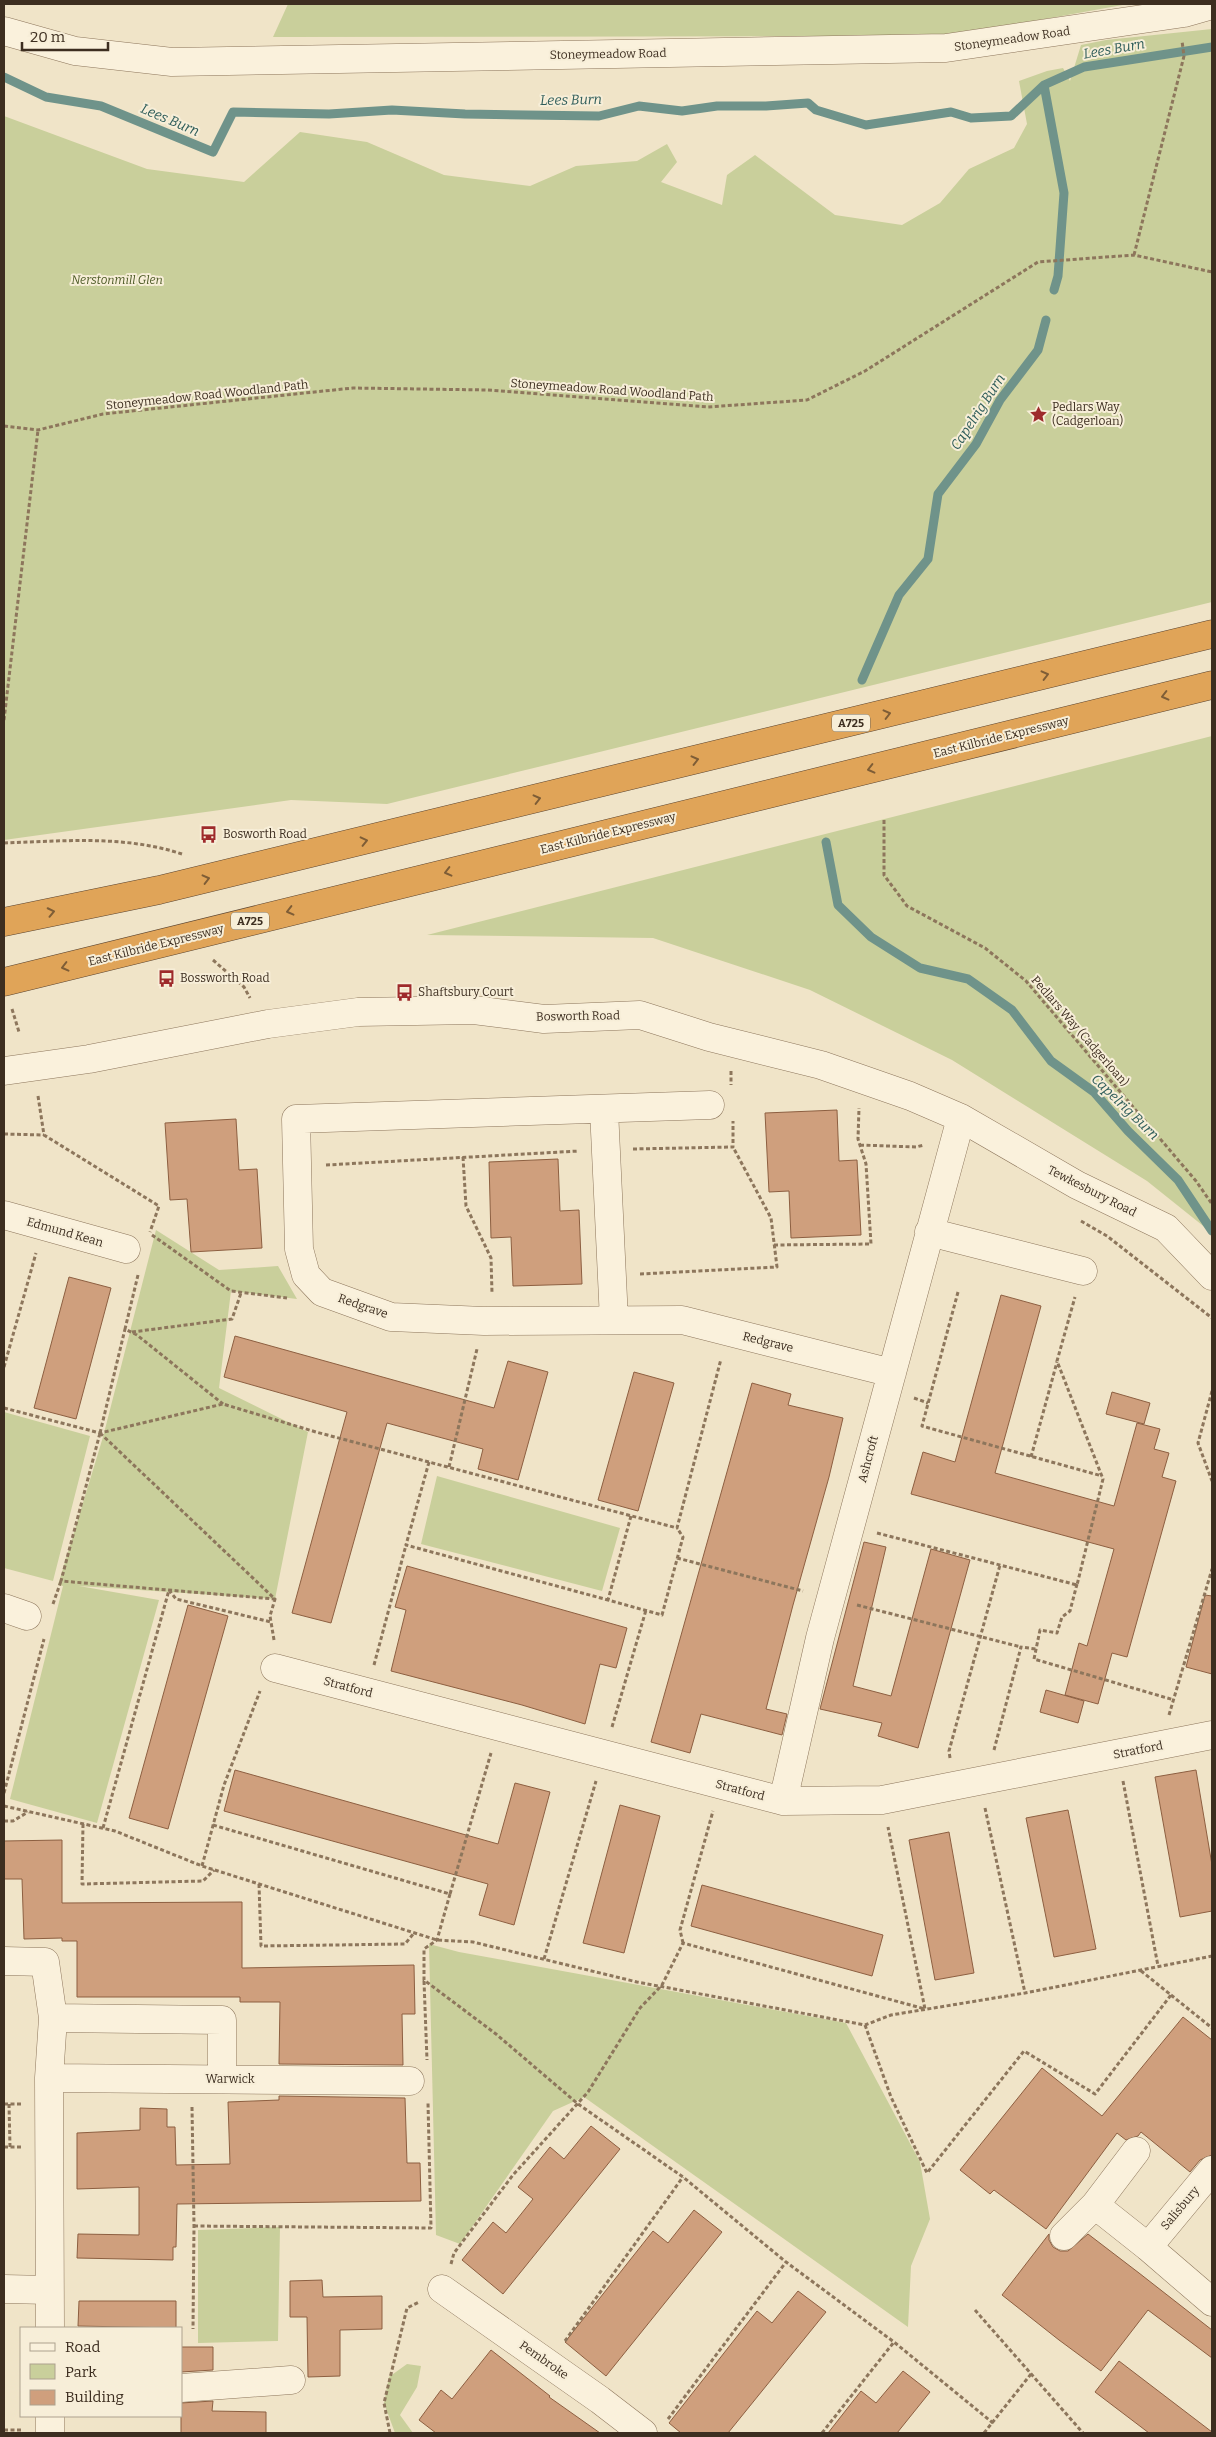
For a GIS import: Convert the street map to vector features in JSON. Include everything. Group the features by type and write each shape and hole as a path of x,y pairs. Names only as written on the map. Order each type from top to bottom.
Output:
{"highway":[{"name":"A725","path":"4,922 158,890 1212,634"},
{"name":"East Kilbride Expressway","path":"7,992 190,936 1212,685"}],"street":[{"name":"Stoneymeadow Road","path":"4,31 75,51 172,62 946,48 1184,13 1212,5"},
{"name":"Bosworth Road","path":"4,1071 89,1059 268,1024 358,1012 474,1010 544,1019 640,1015 709,1037 821,1065 910,1096 961,1118"},
{"path":"614,1320 604,1110 721,1111"},
{"name":"Redgrave","path":"604,1110 296,1119 299,1249 306,1275 322,1292 391,1317 488,1321 682,1320 892,1373"},
{"name":"Ashcroft","path":"783,1801 820,1638 961,1118"},
{"name":"Tewkesbury Road","path":"961,1118 1077,1185 1166,1228 1200,1266 1212,1276"},
{"name":"Edmund Kean","path":"4,1215 135,1252"},
{"path":"929,1232 1083,1271"},
{"name":"Stratford","path":"272,1667 783,1801 882,1800 1212,1735"},
{"path":"4,1961 45,1962 52,2018 49,2078 50,2327"},
{"path":"52,2018 222,2020 222,2079"},
{"name":"Warwick","path":"49,2078 422,2080"},
{"path":"1064,2236 1095,2205 1136,2151"},
{"name":"Salisbury","path":"1148,2246 1212,2170"},
{"path":"1095,2205 1148,2246 1212,2302"},
{"path":"4,2289 49,2290"},
{"name":"Pembroke","path":"442,2289 548,2364 653,2429"},
{"path":"182,2388 291,2380"},
{"path":"50,2417 50,2433"}],"path":[{"path":"1134,255 1184,56 1183,51"},
{"name":"Stoneymeadow Road Woodland Path","path":"4,426 38,430 103,414 353,388 488,390 708,407 807,400 865,371 1038,262 1134,255 1212,272"},
{"path":"4,720 38,430"},
{"name":"Pedlars Way (Cadgerloan)","path":"884,820 884,875 907,906 986,948 1026,981 1196,1181 1212,1204"},
{"path":"4,844 102,840 166,848 183,854"},
{"path":"190,936 213,961 244,988 268,1024"},
{"path":"7,992 19,1032"},
{"path":"731,1069 731,1088"},
{"path":"774,1245 870,1244 866,1164 858,1139 860,1079"},
{"path":"38,1096 44,1135"},
{"path":"612,1275 777,1267 771,1218 733,1147 721,1111"},
{"path":"4,1134 44,1135 158,1206 149,1234 135,1252 125,1329 61,1582 53,1604 32,1617 4,1793"},
{"path":"860,1145 916,1147 929,1143 951,1152"},
{"path":"298,1166 606,1150 733,1147"},
{"path":"449,1467 488,1321 491,1258 466,1206 463,1157"},
{"path":"1072,1216 1107,1236 1212,1318"},
{"path":"4,1367 44,1226"},
{"path":"149,1234 231,1291 297,1299 322,1292"},
{"path":"1031,1457 1083,1271"},
{"path":"958,1292 922,1426 1102,1476"},
{"path":"132,1332 232,1318 241,1293"},
{"path":"125,1329 132,1332 223,1404 429,1462 678,1528"},
{"path":"406,1545 662,1615 683,1537 678,1528 728,1332"},
{"path":"1057,1361 1103,1479 1070,1611 1062,1618 1057,1633 1040,1630 1034,1659 1174,1700"},
{"path":"1212,1391 1198,1443 1212,1481"},
{"path":"4,1408 100,1433 223,1404"},
{"path":"100,1433 274,1599"},
{"path":"366,1692 429,1462"},
{"path":"608,1600 631,1516"},
{"path":"850,1526 1077,1585 1077,1583"},
{"path":"1000,1565 950,1751 977,1781 1025,1993"},
{"path":"1160,1746 1212,1569"},
{"path":"61,1582 274,1599"},
{"path":"168,1590 176,1599 271,1622"},
{"path":"103,1828 168,1590"},
{"path":"202,1866 224,1785 272,1667 274,1641 270,1616 274,1599"},
{"path":"32,1617 53,1604"},
{"path":"544,1959 646,1610"},
{"path":"977,1781 993,1756 1021,1647 1036,1649"},
{"path":"194,2226 431,2228 422,2080 424,1948 437,1940 498,1727"},
{"path":"1117,1754 1158,1966"},
{"path":"391,2433 384,2403 407,2308 442,2289 454,2253 513,2176 588,2092 640,2008 662,1986 683,1943 680,1930 720,1784"},
{"path":"882,1800 925,2010"},
{"path":"4,1806 103,1828 202,1866 437,1940 473,1942 637,1982 865,2025 891,2015 1025,1993 1212,1956"},
{"path":"4,1821 13,1821 28,1811"},
{"path":"83,1824 82,1884 203,1881 214,1870"},
{"path":"213,1825 450,1894"},
{"path":"259,1884 261,1946 405,1944 414,1933"},
{"path":"683,1943 925,2010"},
{"path":"1139,1970 1212,2028"},
{"path":"424,1980 496,2034 578,2104 683,2177 786,2262 894,2342 993,2423"},
{"path":"865,2025 890,2097 927,2173 1024,2051 1095,2094 1172,1995"},
{"path":"191,2079 194,2226 193,2328"},
{"path":"9,2104 10,2147"},
{"path":"548,2364 683,2177"},
{"path":"653,2429 786,2262"},
{"path":"976,2310 1083,2433"},
{"path":"822,2433 894,2342"},
{"path":"984,2433 1031,2374"}],"green space":[{"path":"288,4 1128,4 951,36 273,37"},
{"name":"Nerstonmill Glen","path":"1212,29 1212,602 387,804 291,800 4,840 4,116 147,169 244,182 300,132 367,142 444,175 530,186 576,166 637,161 667,144 677,162 661,182 722,205 727,175 755,155 835,215 902,225 940,203 969,169 1014,148 1027,124 1019,81 1047,71 1063,68 1070,81 1081,45 1106,40"},
{"path":"1212,736 1212,1233 1147,1181 952,1060 810,990 653,938 427,935"},
{"path":"156,1230 219,1270 278,1266 297,1299 231,1291 219,1388 308,1432 275,1599 79,1586 159,1600 97,1823 10,1799 63,1586 58,1585 103,1437"},
{"path":"4,1412 90,1436 53,1581 4,1568"},
{"path":"437,1476 620,1528 602,1591 421,1544"},
{"path":"429,1944 459,1952 846,2023 920,2162 930,2219 911,2266 908,2327 584,2097 553,2111 460,2244 436,2235"},
{"path":"280,2227 278,2341 198,2343 198,2230"},
{"path":"407,2364 421,2366 417,2387 400,2415 413,2433 395,2433 384,2403 389,2377"}],"building":[{"path":"837,1110 839,1161 857,1160 861,1235 791,1238 789,1191 769,1192 765,1113"},
{"path":"236,1119 239,1170 257,1169 262,1248 191,1252 187,1199 170,1200 165,1123"},
{"path":"558,1159 560,1211 579,1210 582,1284 513,1286 511,1237 491,1238 489,1162"},
{"path":"69,1277 111,1288 76,1419 34,1408"},
{"path":"1001,1295 1041,1306 995,1473 1114,1506 1137,1423 1160,1429 1154,1449 1169,1453 1162,1477 1176,1481 1127,1657 1112,1653 1098,1704 1065,1695 1079,1643 1087,1646 1114,1549 911,1494 923,1452 955,1462"},
{"path":"235,1336 494,1408 508,1361 548,1372 518,1480 478,1469 483,1449 387,1423 331,1623 292,1613 347,1412 224,1377"},
{"path":"634,1372 674,1383 638,1511 598,1500"},
{"path":"752,1383 791,1394 788,1405 843,1418 829,1477 766,1709 787,1714 782,1735 701,1714 690,1753 651,1742"},
{"path":"1112,1392 1150,1403 1144,1424 1106,1414"},
{"path":"864,1542 886,1547 853,1686 891,1696 931,1549 970,1560 918,1748 878,1736 882,1723 820,1709"},
{"path":"407,1566 627,1628 616,1668 600,1664 585,1724 522,1705 391,1671 406,1610 395,1607"},
{"path":"1205,1595 1212,1596 1212,1674 1186,1667"},
{"path":"188,1605 228,1616 168,1829 129,1818"},
{"path":"1046,1690 1084,1701 1078,1723 1040,1712"},
{"path":"235,1770 498,1844 515,1783 550,1792 514,1925 479,1915 488,1884 224,1811"},
{"path":"1196,1770 1212,1865 1212,1911 1180,1917 1155,1777"},
{"path":"620,1805 660,1816 624,1953 583,1943"},
{"path":"1068,1810 1096,1949 1054,1957 1026,1818"},
{"path":"949,1832 974,1973 935,1980 909,1840"},
{"path":"62,1840 62,1903 242,1902 242,1968 414,1965 415,2014 402,2014 403,2065 279,2064 280,2002 240,2002 240,1997 77,1997 77,1941 62,1941 62,1938 24,1939 22,1879 4,1879 4,1841"},
{"path":"702,1885 883,1935 872,1976 691,1926"},
{"path":"1183,2017 1212,2040 1212,2155 1200,2160 1190,2172 1141,2132 1138,2136 1126,2140 1117,2133 1046,2229 994,2190 990,2194 960,2170 1042,2068 1102,2116"},
{"path":"279,2096 405,2098 407,2163 420,2163 421,2201 177,2204 176,2247 173,2247 173,2260 77,2258 78,2234 139,2235 139,2187 77,2189 77,2133 140,2130 140,2108 167,2109 167,2127 175,2127 176,2165 230,2164 228,2102 279,2100"},
{"path":"591,2126 620,2149 503,2294 462,2260 493,2222 506,2233 533,2199 518,2187 550,2147 564,2159"},
{"path":"694,2210 722,2232 606,2376 565,2342 653,2231 668,2243"},
{"path":"1049,2234 1049,2240 1053,2247 1060,2251 1068,2251 1088,2234 1212,2330 1212,2358 1148,2310 1101,2371 1059,2340 1002,2295"},
{"path":"322,2280 323,2297 382,2296 382,2329 340,2330 340,2376 308,2377 307,2317 290,2317 290,2281"},
{"path":"798,2291 826,2312 728,2433 681,2433 669,2423 757,2311 772,2323"},
{"path":"79,2301 176,2301 176,2327 78,2326"},
{"path":"182,2347 213,2347 213,2370 182,2372"},
{"path":"491,2350 549,2397 600,2433 436,2433 419,2420 441,2390 452,2399"},
{"path":"1119,2361 1212,2433 1149,2433 1095,2392"},
{"path":"903,2371 930,2392 897,2433 828,2433 861,2391 876,2403"},
{"path":"213,2401 212,2411 266,2412 266,2433 181,2433 182,2403"}],"waterway":[{"name":"Lees Burn","path":"4,77 46,97 101,106 213,152 233,112 329,114 392,110 465,114 599,116 639,106 682,111 717,106 766,106 808,103 816,110 866,125 951,112 971,118 1011,116 1044,85 1084,67 1212,47"},
{"name":"Capelrig Burn","path":"1044,85 1064,193 1058,276 1054,290"},
{"name":"Capelrig Burn","path":"862,680 899,595 928,559 938,494 976,444 1000,400 1038,350 1046,320"},
{"name":"Capelrig Burn","path":"826,842 838,905 871,937 920,968 968,979 1012,1010 1051,1061 1094,1092 1128,1131 1178,1180 1212,1231"}],"place":[{"name":"Pedlars Way (Cadgerloan)","path":"1038,414"},
{"name":"Bosworth Road","path":"209,834"},
{"name":"Bossworth Road","path":"166,978"},
{"name":"Shaftsbury Court","path":"404,992"}]}
